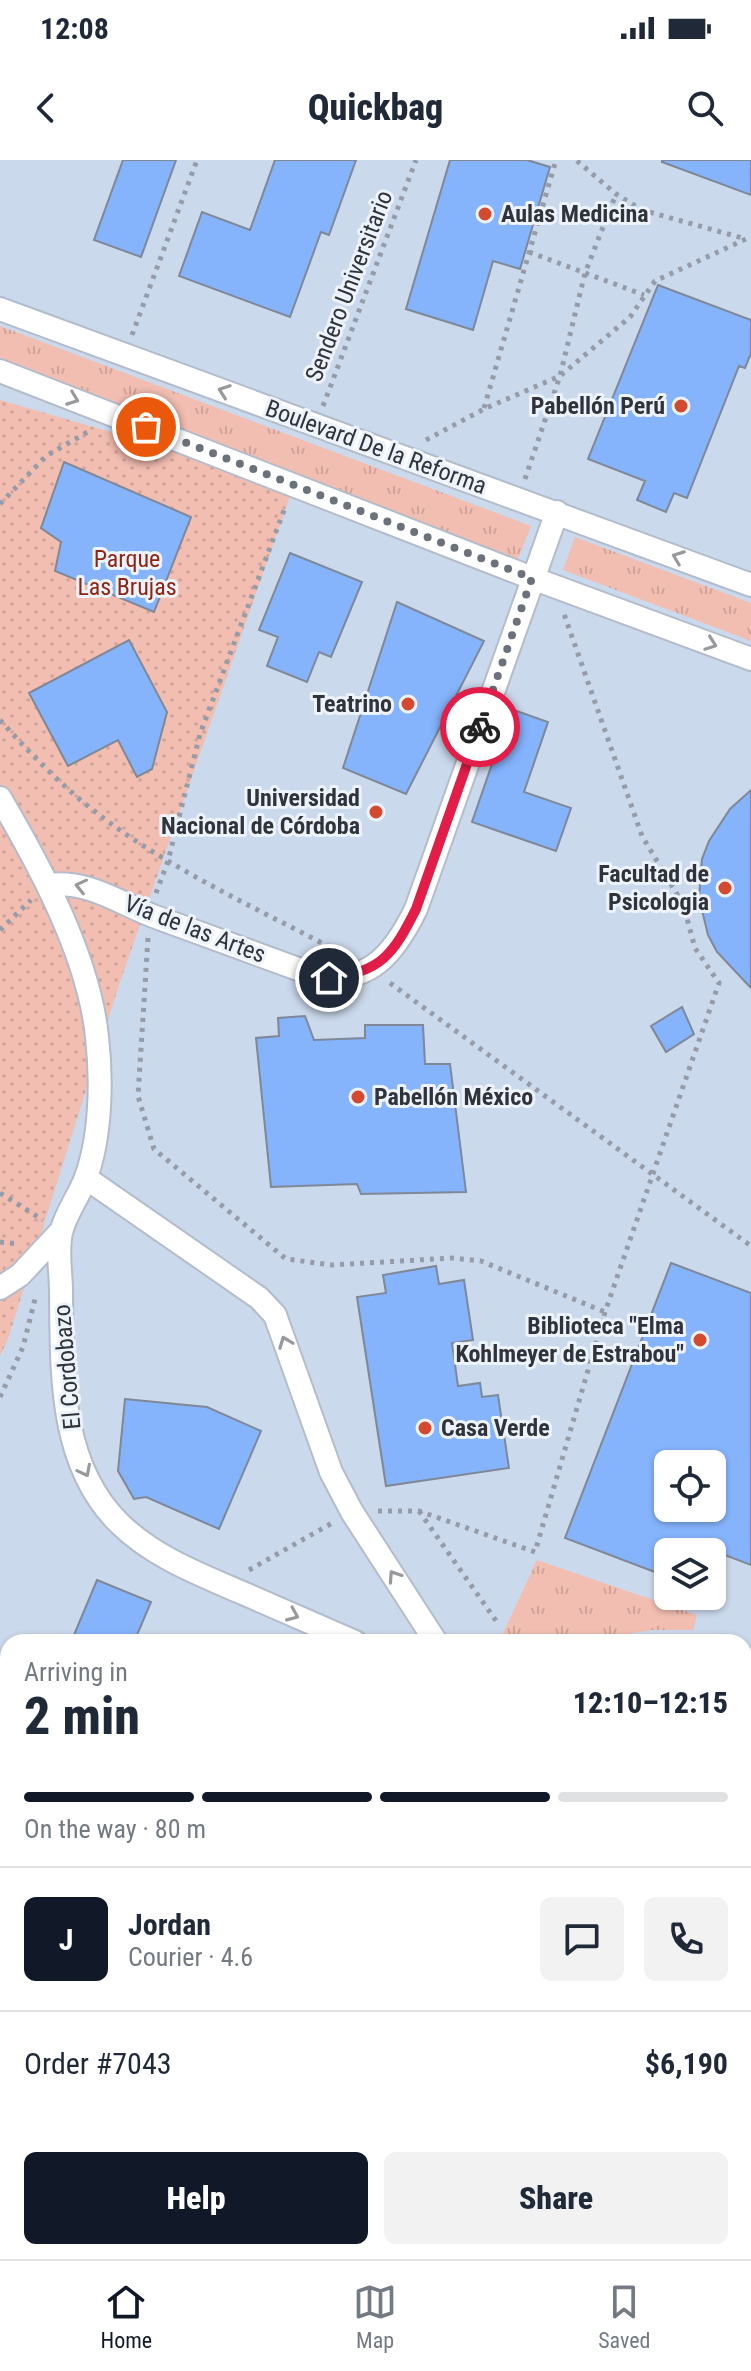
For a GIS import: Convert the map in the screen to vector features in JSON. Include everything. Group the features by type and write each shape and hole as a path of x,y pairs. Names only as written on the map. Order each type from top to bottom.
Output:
{"street":[{"name":"Boulevard De la Reforma","path":"0,309 751,585"},
{"path":"0,371 532,578 751,659"},
{"path":"372,969 403,934 416,909 557,512"},
{"name":"El Cordobazo","path":"0,798 48,885 82,970 97,1034 98,1116 86,1178 61,1231 61,1347 67,1412 78,1458 96,1494 118,1522 141,1541 177,1564 336,1634"},
{"name":"Vía de las Artes","path":"48,885 66,883 89,886 149,914 317,976 341,977 372,969"},
{"path":"86,1178 259,1298 275,1315 331,1472 352,1512 431,1634"},
{"path":"0,1288 20,1275 61,1231"}],"path":[{"path":"125,354 197,160"},
{"name":"Sendero Universitario","path":"316,425 416,160"},
{"path":"484,409 556,160"},
{"path":"576,160 616,194 642,210 748,237"},
{"path":"518,499 560,376 585,273 616,194"},
{"path":"398,455 484,409 560,376 630,317 655,281 748,237"},
{"path":"529,252 644,295"},
{"path":"0,504 46,456 116,416"},
{"path":"294,485 200,734 168,861 149,914 138,1096 154,1149 286,1259 332,1265 452,1258 481,1261 605,1312"},
{"path":"223,1585 352,1512 419,1511 535,1552 605,1312 719,983 695,948 683,904 642,836 555,586"},
{"path":"0,720 83,803 168,861 372,969 751,1246"},
{"path":"0,930 48,885"},
{"path":"0,1193 61,1231"},
{"path":"0,1397 23,1347 37,1290"},
{"path":"419,1511 499,1625"}],"shaded area":[{"name":"Universidad Nacional de Córdoba","path":"0,160 751,160 751,1634 0,1634"}],"green space":[{"path":"0,326 531,526 518,559 0,363"},
{"name":"Parque Las Brujas","path":"0,400 294,485 119,985 8,1339 0,1356"},
{"path":"575,537 751,603 751,641 563,570"},
{"path":"537,1560 654,1600 654,1610 682,1610 697,1615 693,1630 652,1630 627,1634 503,1634"}],"building":[{"path":"123,160 176,160 141,257 94,240"},
{"path":"275,160 356,160 329,235 321,232 290,317 179,276 202,212 250,230"},
{"name":"Aulas Medicina","path":"450,160 527,160 550,167 520,269 493,261 473,330 406,309"},
{"path":"751,160 751,195 662,162"},
{"name":"Pabellón Perú","path":"658,285 751,320 751,353 745,368 739,366 687,498 674,493 666,512 637,500 645,481 588,459"},
{"path":"64,462 191,517 154,612 55,571 61,542 41,528"},
{"path":"290,553 362,582 331,657 319,652 307,682 267,666 278,637 259,630"},
{"name":"Teatrino","path":"397,602 484,641 406,794 343,768"},
{"path":"129,640 167,712 152,769 137,777 118,740 68,766 29,693"},
{"path":"511,709 548,722 524,792 571,808 556,851 472,822"},
{"name":"Facultad de Psicologia","path":"751,790 751,988 717,952 708,935 699,898 702,859 709,841 730,809"},
{"path":"682,1007 694,1034 666,1052 651,1026"},
{"name":"Pabellón México","path":"305,1016 314,1040 365,1038 365,1025 423,1025 425,1064 450,1064 466,1192 361,1194 357,1184 271,1187 256,1038 279,1036 278,1018"},
{"path":"671,1263 751,1293 751,1565 726,1555 726,1538 654,1538 654,1572 565,1538"},
{"name":"Casa Verde","path":"436,1266 439,1284 464,1280 473,1340 452,1343 458,1386 480,1383 482,1397 498,1395 509,1468 386,1486 357,1297 386,1293 383,1275"},
{"path":"125,1399 207,1407 261,1431 219,1529 146,1497 134,1499 118,1471"},
{"path":"97,1580 151,1602 137,1634 74,1634"}],"way so far":[{"path":"146,427 532,578 480,727"}],"place":[{"name":"Aulas Medicina","path":"485,214"},
{"name":"Pabellón Perú","path":"681,406"},
{"name":"Teatrino","path":"408,704"},
{"name":"Universidad Nacional de Córdoba","path":"376,812"},
{"name":"Facultad de Psicologia","path":"725,888"},
{"name":"Pabellón México","path":"358,1097"},
{"name":"Biblioteca \"Elma Kohlmeyer de Estrabou\"","path":"700,1340"},
{"name":"Casa Verde","path":"425,1428"}],"route":[{"path":"329,978 372,969 403,934 416,909 480,727"}]}
